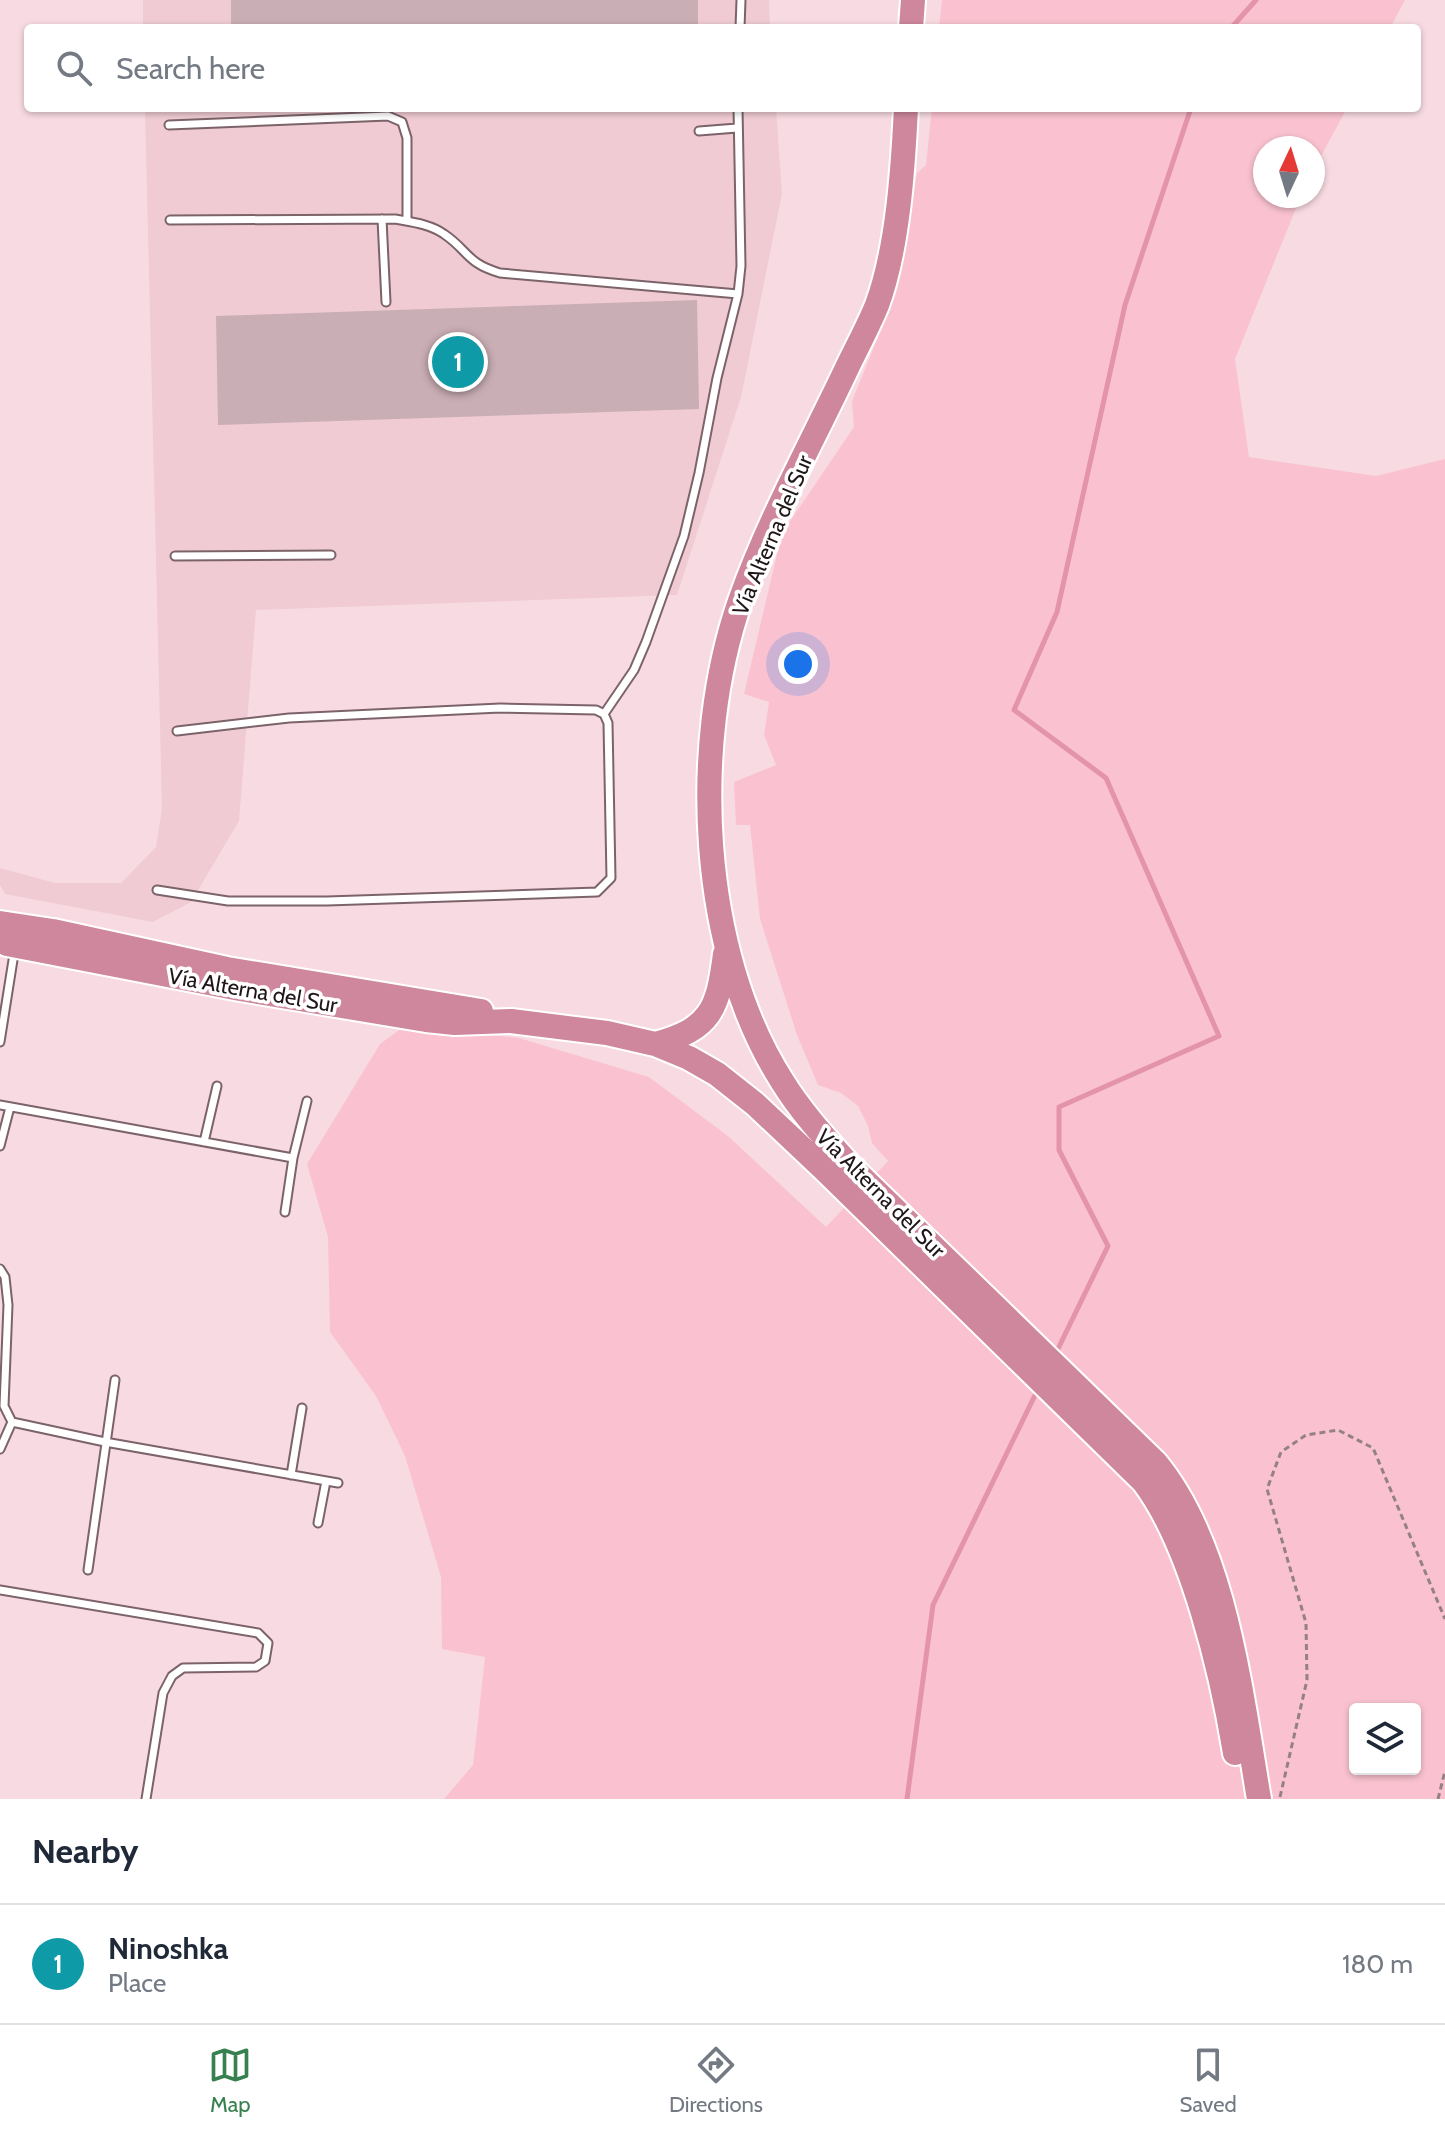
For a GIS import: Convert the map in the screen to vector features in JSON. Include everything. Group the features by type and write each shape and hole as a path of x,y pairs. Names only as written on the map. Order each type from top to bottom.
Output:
{"highway":[{"path":"911,24 913,0"},
{"name":"Vía Alterna del Sur","path":"906,112 899,203 877,304 761,549 740,602 724,656 715,709 710,800 713,861 726,947 743,1002 781,1080 844,1175 1137,1472 1160,1504 1180,1546 1212,1650 1242,1799"},
{"name":"Vía Alterna del Sur","path":"7,942 240,989 426,1020 455,1023 511,1021 607,1033 655,1044 717,1074 844,1175 1169,1478 1190,1516 1216,1583 1230,1638 1259,1799"},
{"path":"655,1044 685,1036 710,1013 722,975 726,947"}],"lane":[{"path":"740,24 741,0"},
{"path":"604,714 634,670 684,536 738,294 741,266 738,112"},
{"path":"169,125 388,116 402,122 407,138 407,221"},
{"path":"699,131 737,128"},
{"path":"382,219 386,302"},
{"path":"170,220 407,221 444,234 473,263 500,273 738,294"},
{"path":"175,556 331,555"},
{"path":"157,890 228,901 327,901 597,892 611,878 608,723 604,714 596,710 500,708 289,718 177,731"},
{"path":"0,1042 7,942"},
{"path":"204,1142 217,1086"},
{"path":"285,1212 293,1158 307,1101"},
{"path":"0,1105 293,1158"},
{"path":"0,1146 10,1107"},
{"path":"0,1269 7,1287 8,1305 4,1406 12,1422"},
{"path":"88,1570 115,1380"},
{"path":"291,1475 302,1408"},
{"path":"12,1422 105,1442 338,1483"},
{"path":"0,1449 12,1422"},
{"path":"318,1523 326,1481"},
{"path":"0,1590 258,1633 268,1643 265,1661 256,1667 183,1668 172,1676 163,1693 146,1799"}],"path":[{"path":"1279,1799 1307,1680 1306,1623 1267,1489 1281,1452 1306,1435 1338,1430 1373,1448 1445,1619"},
{"path":"1438,1799 1445,1771"}],"shaded area":[{"path":"143,0 769,0 770,24 143,24"},
{"path":"942,0 1405,0 1392,24 939,24"},
{"path":"145,112 776,112 782,194 741,397 677,595 256,610 239,821 191,902 153,922 5,894 0,885 0,868 55,883 121,883 156,847 162,809"},
{"path":"932,112 1345,112 1325,149 1325,136 1253,136 1253,208 1296,208 1235,359 1249,457 1376,476 1445,459 1445,1799 444,1799 473,1765 485,1657 442,1649 441,1577 405,1456 376,1396 330,1332 328,1237 307,1164 380,1044 406,1025 519,1038 649,1077 728,1136 826,1227 888,1161 872,1143 858,1106 841,1093 818,1085 797,1035 760,919 750,825 736,825 734,782 776,765 764,735 769,702 744,694 782,533 854,427 852,401 896,293 917,173 926,165"}],"building":[{"path":"231,0 698,0 698,24 231,24"},
{"path":"697,300 699,409 218,425 216,316"}],"waterway":[{"path":"1235,24 1256,0"},
{"path":"1055,1355 1108,1246 1059,1150 1059,1107 1219,1036 1106,778 1014,710 1057,612 1125,305 1190,112"},
{"path":"907,1799 933,1605 1038,1389"}],"place":[{"name":"Ninoshka","path":"458,362"}]}
